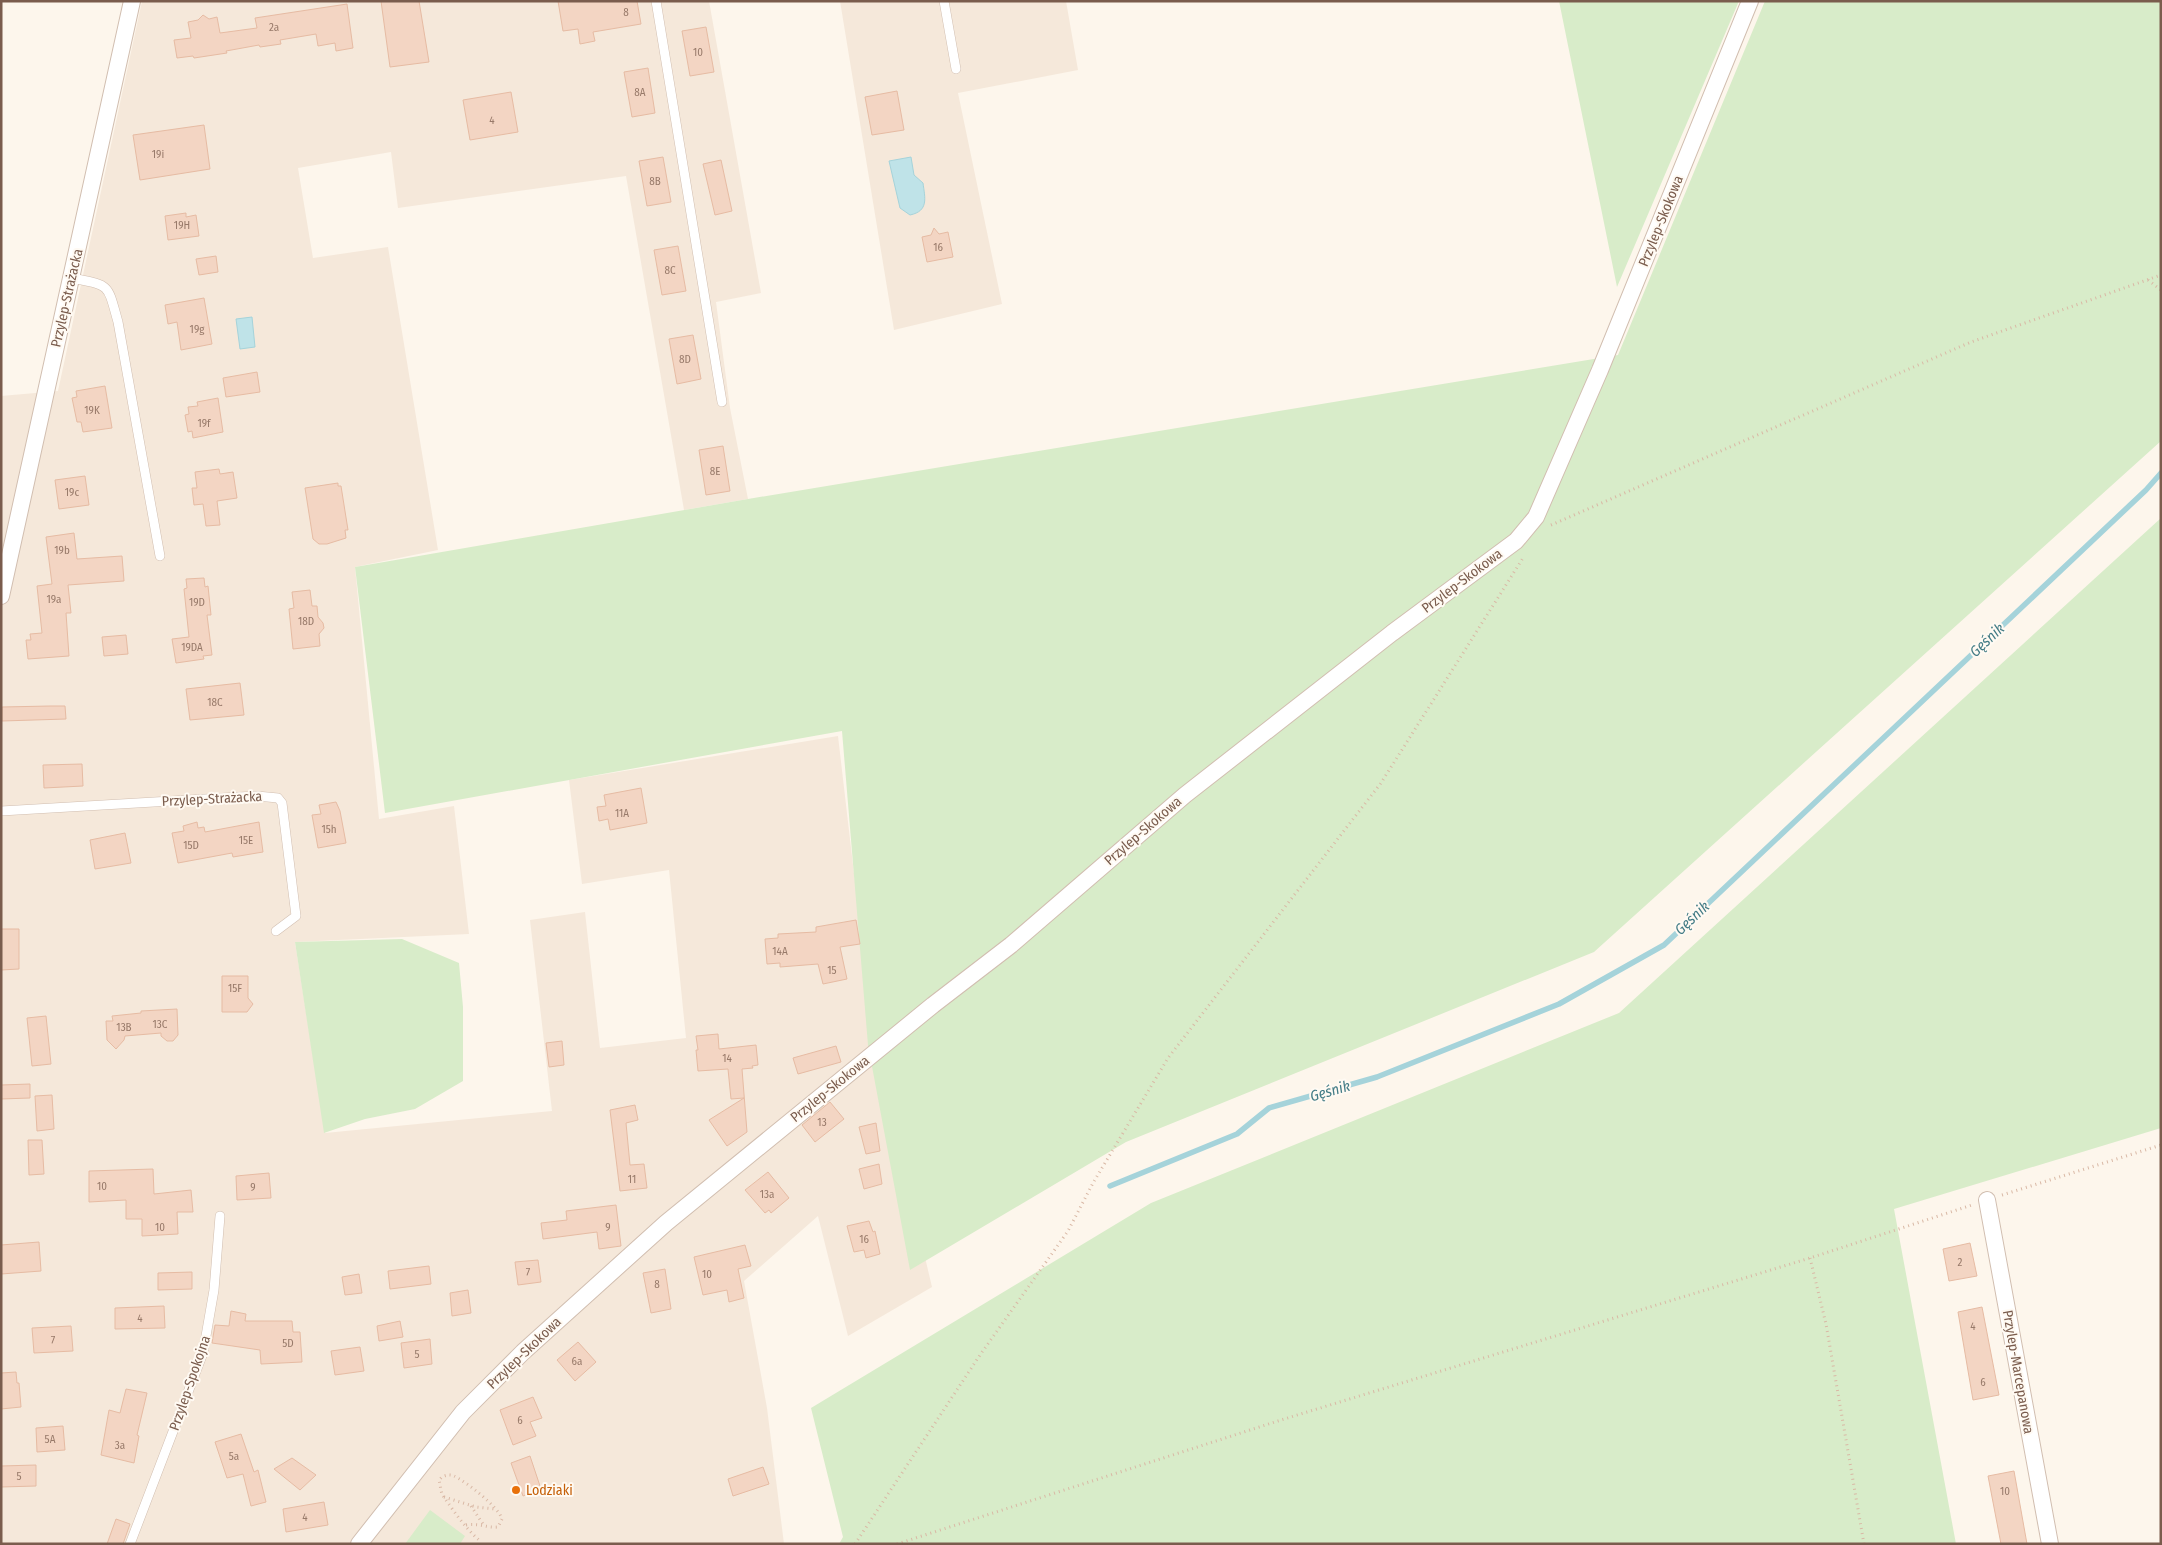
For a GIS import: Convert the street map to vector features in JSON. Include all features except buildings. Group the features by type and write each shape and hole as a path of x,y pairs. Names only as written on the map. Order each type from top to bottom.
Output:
{"street":[{"name":"Przylep-Strażacka","path":"1,596 38,419 72,278 132,1"},
{"name":"Przylep-Skokowa","path":"359,1544 463,1412 523,1352 666,1223 933,1005 1011,945 1185,795 1392,633 1516,541 1536,517 1600,370 1750,1"},
{"name":"Przylep-Marcepanowa","path":"1987,1200 2050,1544"}],"lane":[{"path":"656,1 722,402"},
{"path":"944,1 956,69"},
{"path":"72,278 100,284 109,291 118,322 160,556"},
{"name":"Przylep-Strażacka","path":"1,811 257,796 278,798 282,803 296,916 276,931"},
{"name":"Przylep-Spokojna","path":"130,1544 203,1353 214,1290 220,1216"}],"path":[{"path":"1549,526 1971,342 2161,275"},
{"path":"2147,280 2161,290"},
{"path":"855,1544 980,1355 1068,1231 1093,1183 1168,1058 1381,783 1526,554"},
{"path":"897,1544 1281,1420 1810,1258 2161,1145"},
{"path":"1810,1258 1826,1324 1864,1544"},
{"path":"466,1525 483,1524 498,1527 502,1519 496,1509 454,1476 448,1475 439,1480 443,1496 466,1525 479,1540"},
{"path":"443,1496 471,1506 496,1509"},
{"path":"471,1506 483,1524"}],"shaded area":[{"path":"142,1 709,1 761,293 716,302 730,408 748,499 684,510 626,176 398,208 391,152 298,168 313,258 388,247 438,550 355,567 379,819 454,806 469,934 295,942 325,1133 552,1111 530,920 585,912 600,1048 686,1038 669,870 582,884 569,780 838,736 873,1037 932,1287 848,1336 818,1216 744,1281 767,1408 784,1544 1,1544 1,396 58,391"},
{"path":"840,1 1066,1 1078,70 958,93 1002,304 894,330"}],"green space":[{"path":"1559,1 1739,1 1617,287"},
{"path":"1765,1 2161,1 2161,441 1594,952 1126,1142 910,1270 868,1045 842,731 385,813 355,567 748,499 1618,355"},
{"path":"2161,518 2161,1128 1894,1209 1956,1544 839,1544 843,1537 811,1408 1151,1203 1619,1013"},
{"path":"402,939 459,963 463,1007 463,1081 415,1109 365,1119 324,1133 295,942"},
{"path":"430,1510 465,1536 460,1544 405,1544"}],"water":[{"path":"911,157 914,175 923,183 925,199 923,207 910,215 900,208 889,161"},
{"path":"252,317 255,347 240,349 236,319"}],"waterway":[{"name":"Gęśnik","path":"1110,1186 1237,1134 1269,1108 1377,1077 1559,1004 1664,945 2146,490 2161,473"}],"place":[{"name":"Lodziaki","path":"516,1490"}]}
